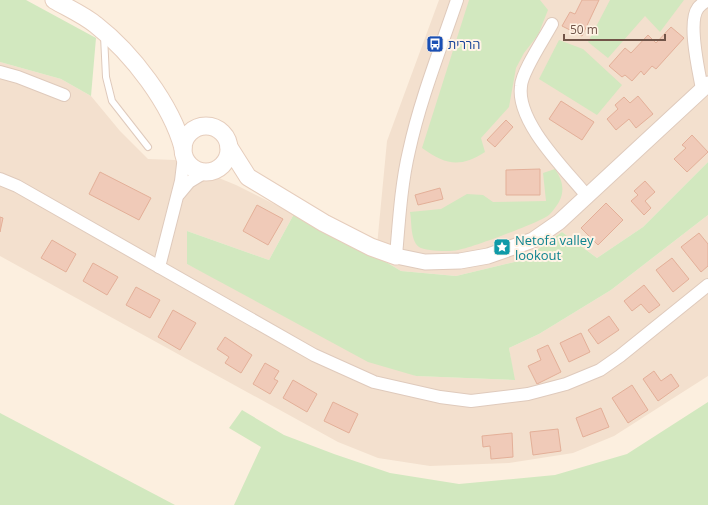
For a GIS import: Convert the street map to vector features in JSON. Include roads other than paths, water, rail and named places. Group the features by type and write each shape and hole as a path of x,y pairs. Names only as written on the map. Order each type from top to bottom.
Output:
{"main road":[{"path":"54,0 84,17 104,32 122,49 159,97 176,125 183,152 194,168 211,171 225,171 259,183"},
{"path":"159,97 174,112 202,126 218,129 227,140 228,147 225,161 211,171"},
{"path":"183,152 184,140 188,134 202,126"},
{"path":"228,147 248,177 324,223 371,247 396,256"}],"street":[{"path":"457,0 414,126 403,180 396,256 425,262 460,261 511,249 533,240 559,222 587,196 705,86 697,61 694,21 697,8 707,0"},
{"path":"552,24 526,71 521,85 521,98 525,114 532,129 587,196"},
{"path":"0,72 18,77 64,95"},
{"path":"159,267 184,172 183,152"},
{"path":"177,196 190,182 211,171"},
{"path":"0,179 17,186 314,355 374,382 440,397 471,401 528,394 566,384 600,370 620,356 708,286"}],"lane":[{"path":"104,32 104,61 112,101 148,147"}],"place":[{"name":"הררית","path":"435,44"},
{"name":"Netofa valley lookout","path":"502,247"}]}
